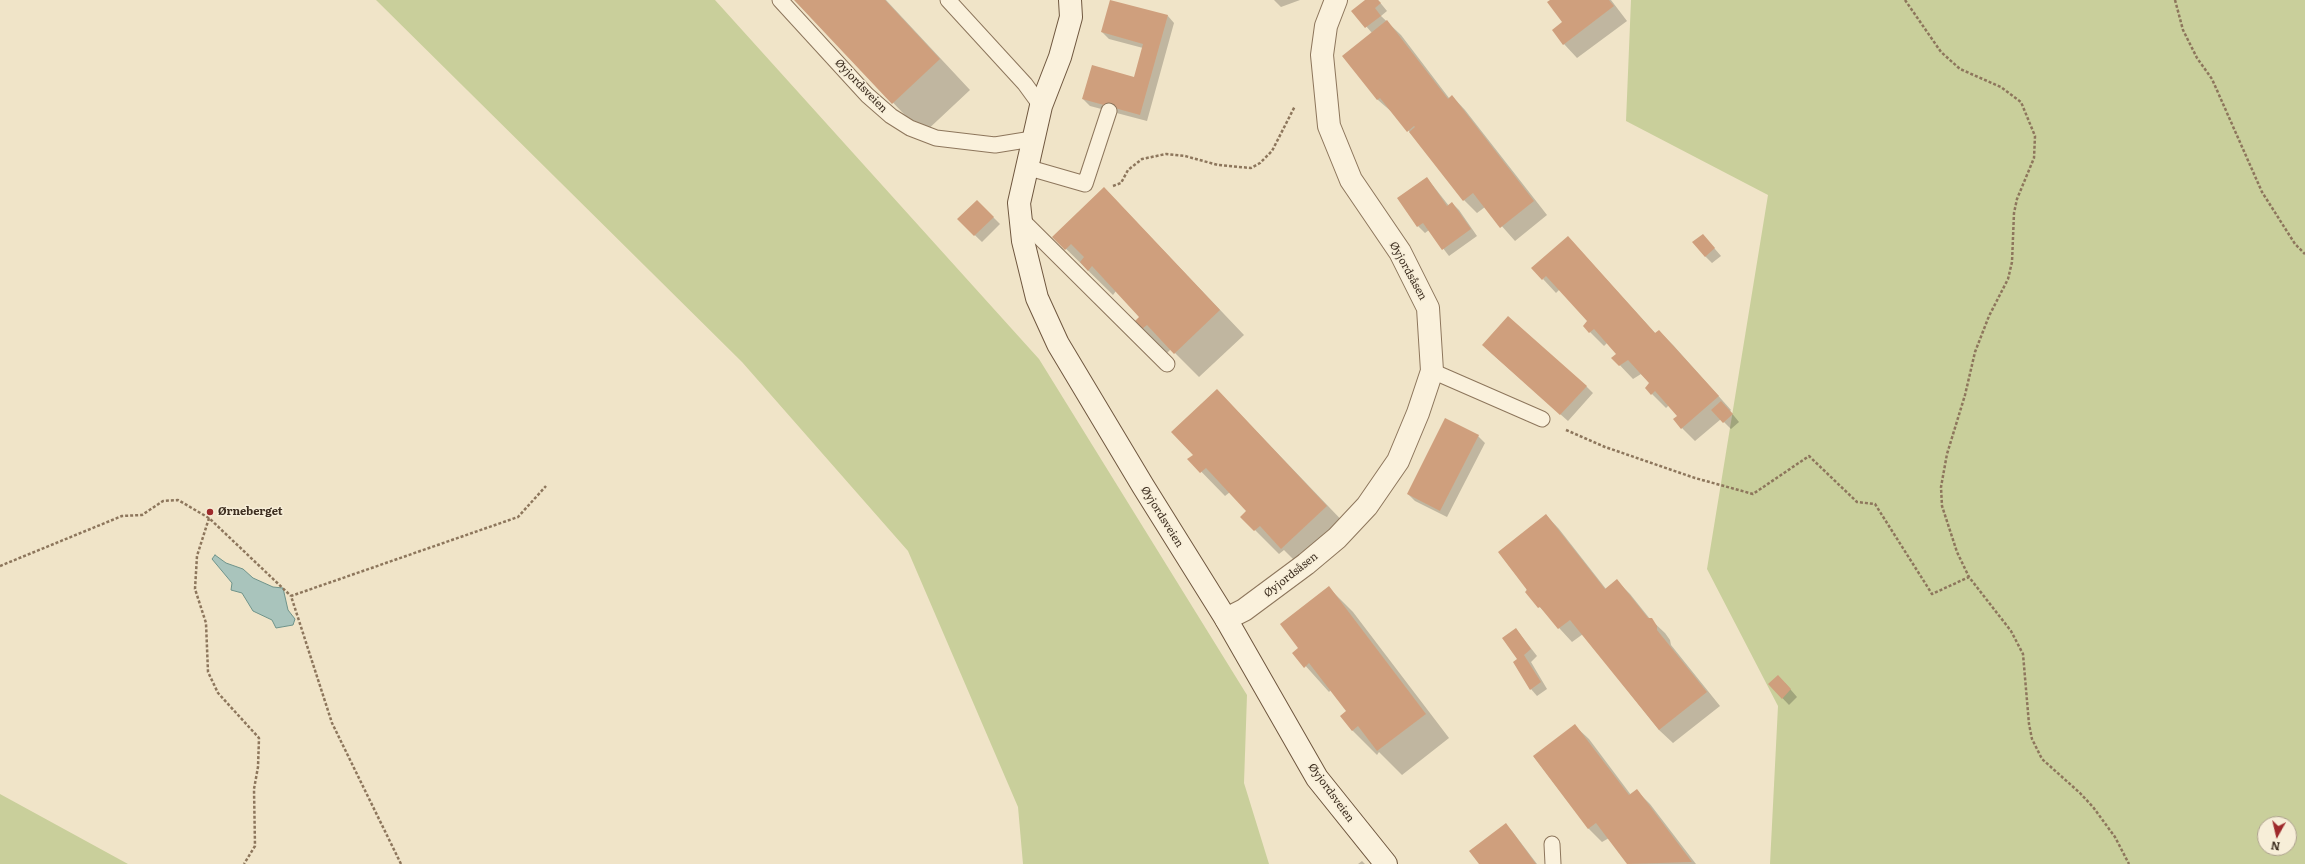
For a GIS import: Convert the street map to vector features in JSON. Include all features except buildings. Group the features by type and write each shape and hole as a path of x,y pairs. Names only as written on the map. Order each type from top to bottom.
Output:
{"street":[{"name":"Øyjordsveien","path":"1070,0 1070,17 1060,57 1041,106 1032,139 1019,203 1023,241 1037,298 1058,344 1143,486 1226,619 1317,778 1386,864"},
{"name":"Øyjordsåsen","path":"1226,619 1244,610 1306,564 1337,538 1367,506 1398,461 1418,413 1432,371 1428,308 1400,252 1351,180 1329,126 1322,55 1326,26 1336,0"}],"lane":[{"name":"Øyjordsveien","path":"780,0 867,95 891,116 910,128 936,138 995,145 1032,139"},
{"path":"948,0 1025,84 1041,106"},
{"path":"1026,167 1085,184 1109,111"},
{"path":"1021,219 1167,364"},
{"path":"1432,371 1542,420"},
{"path":"1552,844 1553,864"}],"path":[{"path":"1905,0 1941,52 1960,69 2001,87 2021,102 2035,136 2034,158 2017,199 2014,213 2012,262 2008,279 1989,316 1975,352 1965,395 1947,454 1941,487 1942,506 1948,527 1969,577 2011,631 2023,654 2029,724 2032,739 2042,758 2080,793 2093,808 2115,837 2129,864"},
{"path":"2175,0 2183,30 2197,58 2212,80 2262,192 2295,244 2305,254"},
{"path":"1085,184 1113,186 1122,183 1128,170 1142,159 1166,154 1184,156 1218,166 1252,168 1260,163 1272,151 1298,99"},
{"path":"1542,420 1605,447 1642,460 1695,478 1753,494 1810,456 1857,502 1875,504 1932,594 1969,577"},
{"path":"291,596 518,517 546,486"},
{"path":"0,566 122,516 142,516 163,501 178,500 209,518 291,596 332,723 401,864"},
{"path":"209,518 198,556 195,589 206,623 208,672 218,693 258,738 258,767 254,789 255,846 244,864"}],"green space":[{"path":"376,0 715,0 1039,359 1247,695 1244,783 1269,864 1023,864 1018,807 908,551 742,362"},
{"path":"1631,0 2305,0 2305,864 1770,864 1778,706 1707,569 1768,195 1626,121"},
{"path":"0,794 128,864 0,864"}],"water":[{"path":"215,555 226,563 243,569 253,578 273,587 283,588 288,610 295,619 293,625 276,628 272,620 253,611 242,593 231,590 232,583 212,559"}],"place":[{"name":"Ørneberget","path":"210,512"}]}
